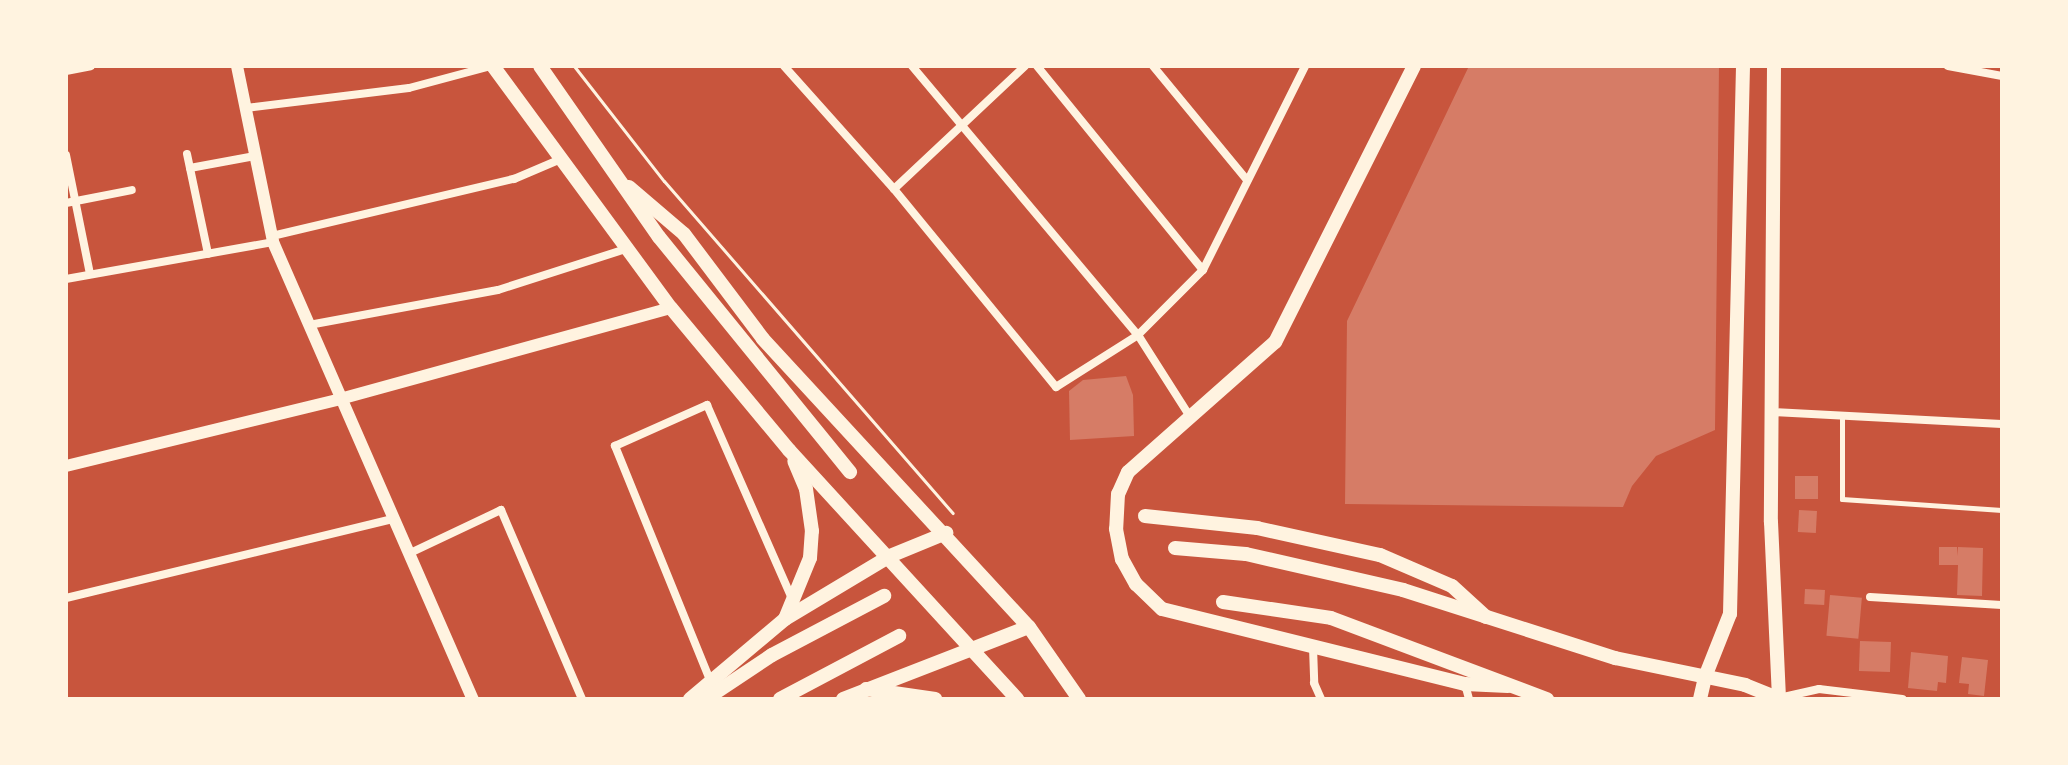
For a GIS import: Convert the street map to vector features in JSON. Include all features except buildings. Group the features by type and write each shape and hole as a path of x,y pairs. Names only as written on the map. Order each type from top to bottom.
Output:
{"main road":[{"path":"492,66 671,308 789,450 890,556 1017,699"},
{"path":"540,66 629,187 659,237 850,472"},
{"path":"1414,66 1275,342 1128,472 1118,494 1122,559 1136,584 1162,609 1313,647 1467,692 1513,687"},
{"path":"1700,699 1705,677 1730,614 1743,66"},
{"path":"1175,548 1261,558 1403,590 1615,658 1705,677 1779,699 1772,412 1774,66"},
{"path":"629,187 684,234 763,339 880,471 946,533 1029,627 1079,699"},
{"path":"785,619 810,558 812,531 806,489 789,450"},
{"path":"1145,516 1257,528 1380,555 1452,586 1486,618"},
{"path":"690,699 785,619 890,556 946,533"},
{"path":"706,699 772,655 884,596"},
{"path":"1223,602 1331,618 1412,644 1547,699"},
{"path":"843,699 862,689 1029,627"},
{"path":"780,699 899,636"},
{"path":"862,689 935,699"}],"street":[{"path":"66,71 91,66"},
{"path":"237,66 272,239 473,699"},
{"path":"246,108 409,88 492,66"},
{"path":"784,66 894,189 1056,387 1138,335 1203,270 1247,180 1265,155 1305,66"},
{"path":"912,66 1138,335 1189,415"},
{"path":"894,189 1025,66"},
{"path":"1037,66 1203,270"},
{"path":"1153,66 1247,180"},
{"path":"1948,66 2002,76"},
{"path":"187,154 208,254"},
{"path":"66,155 70,202 90,274"},
{"path":"190,168 255,156"},
{"path":"66,279 208,254 272,239 514,179 561,159"},
{"path":"70,202 132,190"},
{"path":"309,325 498,290 626,249"},
{"path":"66,466 340,399 671,308"},
{"path":"710,680 615,446 707,405 793,602"},
{"path":"1772,412 2002,424"},
{"path":"408,554 501,510 582,699"},
{"path":"66,598 393,519"},
{"path":"1870,597 2002,605"},
{"path":"1313,647 1314,683 1321,699"},
{"path":"1779,699 1819,689 1902,699"}],"lane":[{"path":"1842,416 1842,499 2002,510"}],"path":[{"path":"574,66 664,181 953,513"}]}
